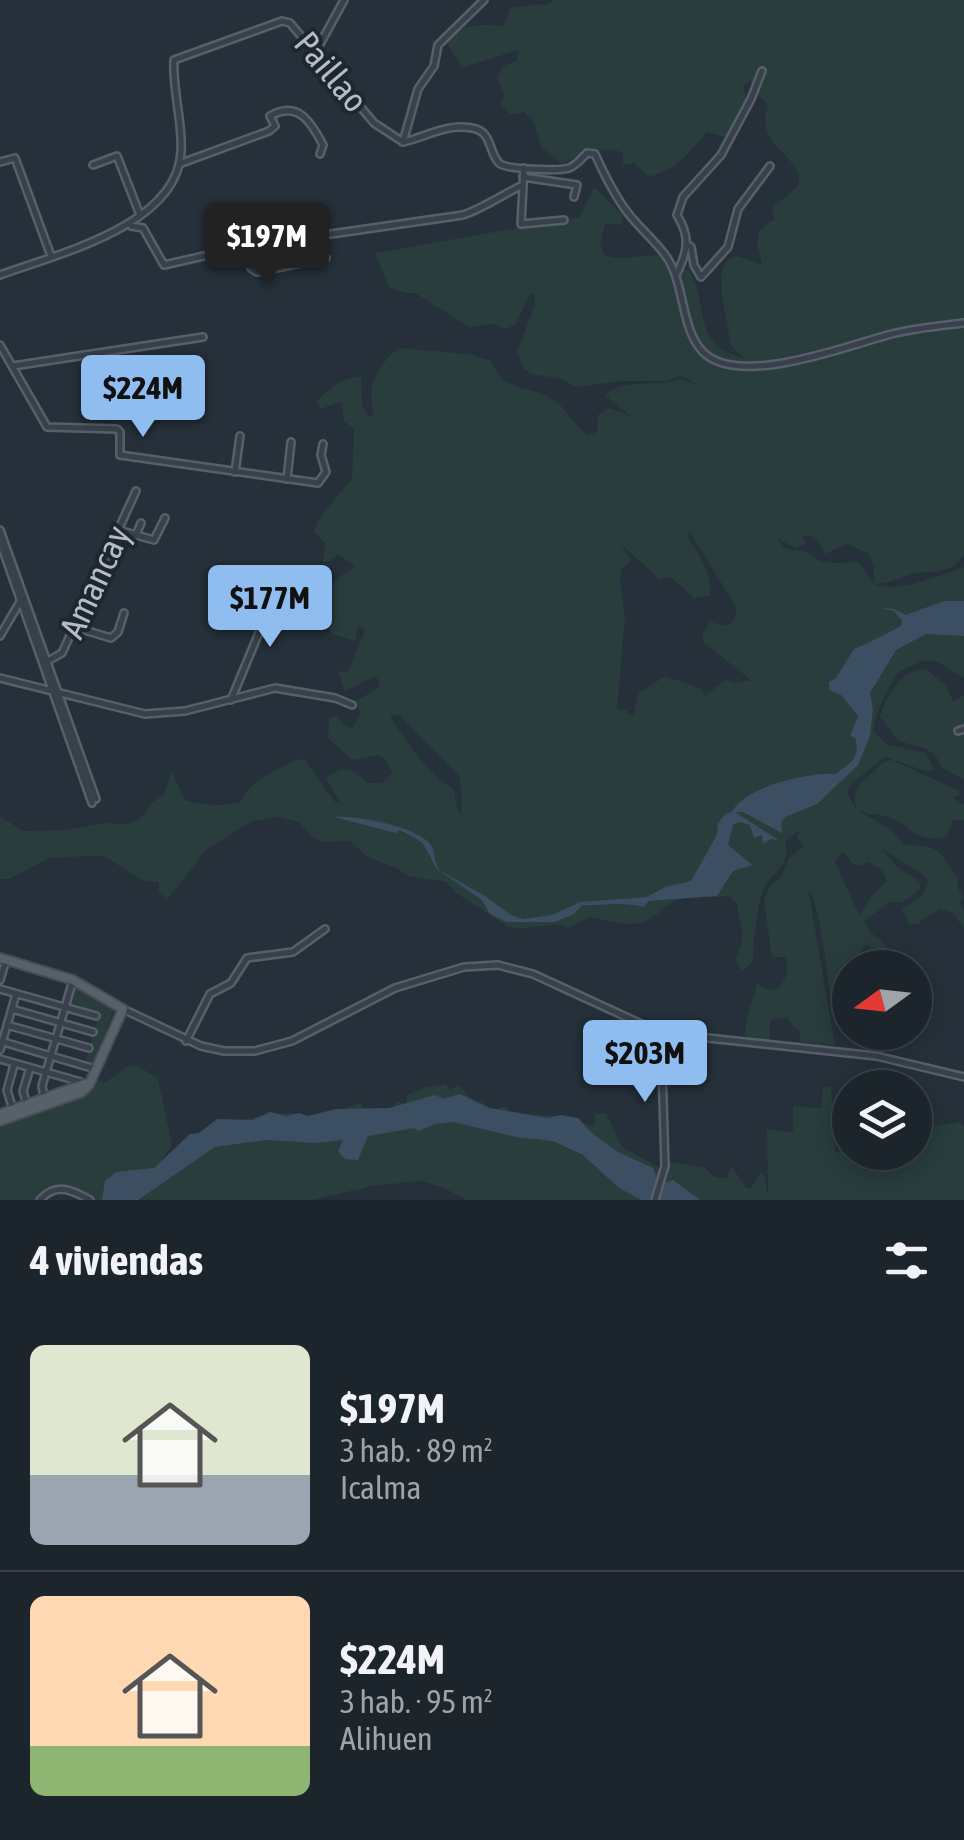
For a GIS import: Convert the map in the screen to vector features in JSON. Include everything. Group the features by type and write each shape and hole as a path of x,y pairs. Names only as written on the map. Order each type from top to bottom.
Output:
{"main road":[{"path":"0,1118 82,1092 94,1080 120,1008 73,980 3,959"},
{"path":"0,1118 84,1084 96,1069"}],"street":[{"path":"314,55 344,0"},
{"path":"403,142 418,89 434,66 438,45 484,0"},
{"name":"Paillao","path":"179,164 174,58 280,21 290,24 374,123 403,142"},
{"path":"676,275 688,232 677,215 679,204 721,155 762,71"},
{"path":"0,275 128,226 167,189 179,164 273,128 270,116 281,110 299,112 310,122 323,145 320,154"},
{"path":"403,142 452,126 473,128 486,136 504,167 568,168 586,154 595,154 602,175 626,212 667,258 696,342 710,358 730,365 811,358 892,334 964,322"},
{"path":"94,165 117,156 140,215"},
{"path":"0,162 15,158 51,256"},
{"path":"686,244 691,247 701,277 728,247 741,204 770,166"},
{"path":"524,168 521,224 564,220"},
{"path":"523,177 577,186 574,197"},
{"path":"128,226 143,228 164,265 246,248 463,215 494,204 509,191 524,186"},
{"path":"246,248 251,268 257,272 326,258"},
{"path":"12,366 203,338"},
{"path":"0,345 48,428 116,429 120,432 120,455 316,483 323,481 326,469 322,444"},
{"path":"234,472 240,436"},
{"path":"287,479 292,442"},
{"name":"Amancay","path":"45,662 61,655 136,491"},
{"path":"118,530 156,538 164,518"},
{"path":"136,535 141,524"},
{"path":"0,530 94,801"},
{"path":"0,542 64,708 73,742"},
{"path":"231,700 278,587"},
{"path":"0,636 21,600"},
{"path":"74,627 111,638 124,614"},
{"path":"0,678 146,714 185,711 275,688 335,698 352,706"},
{"path":"64,708 70,696"},
{"path":"186,1041 208,996 234,981 247,958 292,952 325,928"},
{"path":"0,980 3,959"},
{"path":"120,1008 186,1041 232,1052 270,1049 324,1026 394,988 457,968 484,964 526,971 661,1033 876,1056 964,1077"},
{"path":"46,1102 42,1086 73,980"},
{"path":"0,989 96,1016"},
{"path":"0,1050 16,994"},
{"path":"12,1009 93,1032"},
{"path":"7,1025 88,1048"},
{"path":"656,1200 664,1178 661,1033"},
{"path":"1,1041 96,1069"},
{"path":"0,1059 84,1084"},
{"path":"13,1110 7,1090 14,1063"},
{"path":"28,1105 23,1090 30,1068"},
{"path":"43,1199 61,1188 90,1200"}],"green space":[{"path":"555,0 964,0 964,555 947,569 874,584 907,585 964,567 964,678 933,661 919,662 897,673 879,708 873,731 886,744 926,753 934,770 928,772 885,757 850,785 847,795 857,809 855,792 860,785 883,763 892,760 959,791 960,795 953,798 964,804 964,820 953,820 947,836 921,836 888,817 857,810 890,829 905,845 927,846 943,857 959,878 964,929 953,913 940,909 917,924 909,924 902,909 922,896 928,882 922,874 882,849 897,867 920,882 920,889 903,902 888,903 865,921 888,950 866,945 862,950 832,950 832,1005 820,926 808,889 832,1045 800,1042 799,1029 787,1017 770,1020 770,1040 745,1038 757,982 764,988 776,989 787,973 786,957 774,957 771,952 764,899 782,876 789,858 803,847 797,836 803,831 785,841 783,864 764,889 756,921 753,962 742,971 735,960 742,938 737,903 728,896 680,899 640,923 590,917 568,928 557,924 520,929 507,926 456,893 446,882 407,876 368,857 349,841 322,842 299,822 279,817 252,821 206,850 167,900 159,892 159,882 143,881 104,856 50,858 9,879 0,879 0,816 23,831 125,824 139,820 164,794 171,771 185,800 233,804 240,802 257,782 296,759 305,760 334,801 341,804 326,779 332,774 348,770 367,783 382,783 393,772 380,757 352,760 328,738 329,719 336,715 352,728 361,714 355,702 379,687 380,681 375,677 344,690 338,671 348,672 365,630 358,626 355,641 332,634 327,623 333,582 355,566 338,554 323,562 325,543 314,532 319,519 352,478 354,429 344,421 342,402 320,409 317,401 337,384 361,377 362,405 368,417 373,415 375,377 399,348 468,354 491,361 512,385 555,401 588,435 597,432 598,415 608,408 623,412 638,423 605,395 613,389 680,379 699,386 681,376 665,381 577,387 561,379 532,374 524,369 517,352 535,304 534,295 530,294 516,324 506,329 493,324 469,327 415,293 389,287 375,253 580,217 594,187 623,216 621,225 605,224 600,245 604,255 660,255 677,283 687,269 696,286 709,336 721,349 744,359 731,345 721,271 728,260 738,256 762,265 759,231 774,219 772,208 795,189 799,177 768,132 768,106 751,81 743,85 747,100 728,138 707,132 681,160 657,174 648,176 634,163 623,163 623,153 615,150 592,152 562,164 541,147 533,120 524,112 510,115 501,104 504,95 497,77 503,66 517,61 518,50 462,68 447,43 465,28 504,26 511,7","holes":["690,532 736,607 735,619 727,626 710,622 702,636 704,643 751,680 725,680 705,696 702,689 665,676 639,693 630,715 617,709 625,617 621,570 631,560 620,543 659,579 670,577 694,598 710,596 704,565 688,538","810,535 825,554 847,544 868,553 874,566 874,583 858,562 820,561 807,552 784,548 778,539 796,548 806,541 801,537","398,714 459,776 461,813 467,821 457,809 454,790 427,766 390,716","843,852 852,863 859,866 868,862 886,877 887,881 859,915 835,862"]},
{"path":"925,669 946,685 953,702 964,695 964,780 941,767 927,749 898,741 880,716 902,679"},
{"path":"75,984 114,1009 93,1066 85,1063 98,1016 69,1006"},
{"path":"137,1065 158,1079 172,1145 162,1160 205,1133 235,1122 284,1113 321,1114 361,1103 364,1111 391,1109 398,1101 407,1105 407,1095 426,1087 446,1084 450,1091 458,1084 490,1111 506,1106 509,1111 591,1126 595,1114 606,1113 622,1147 658,1167 662,1178 667,1179 670,1162 705,1168 715,1177 726,1178 731,1166 747,1188 761,1173 768,1195 767,1129 793,1132 793,1106 821,1108 823,1087 831,1087 832,1170 932,1170 932,1127 959,1122 964,1127 964,1200 466,1200 421,1181 372,1186 313,1200 91,1200 64,1191 50,1192 37,1200 0,1200 0,1125 86,1092 98,1081 106,1082 127,1067"}],"water":[{"path":"944,601 964,601 964,636 926,634 896,650 870,693 870,736 858,765 817,804 785,817 781,822 782,833 743,812 735,812 780,841 771,839 763,844 762,835 754,838 750,825 733,825 728,845 752,865 733,871 717,896 649,901 643,907 582,905 574,914 555,922 506,922 490,914 482,900 437,869 422,842 400,830 396,833 334,817 372,820 416,834 432,847 439,870 523,919 552,915 580,902 647,897 665,887 691,881 713,842 717,825 749,795 794,779 836,774 849,764 857,751 855,738 850,736 858,716 841,695 829,690 829,682 836,678 854,649 901,626 902,621 894,611 881,608 894,609 906,615"},
{"path":"460,1094 489,1108 547,1118 578,1118 618,1152 653,1168 657,1179 665,1183 673,1180 700,1200 641,1200 619,1188 583,1155 553,1141 453,1122 419,1131 414,1128 368,1136 358,1160 345,1159 338,1151 343,1140 266,1140 215,1147 138,1200 102,1200 105,1181 116,1172 154,1168 190,1134 199,1133 217,1119 253,1120 270,1112 308,1116 336,1109 389,1108 435,1095 444,1099"}]}
